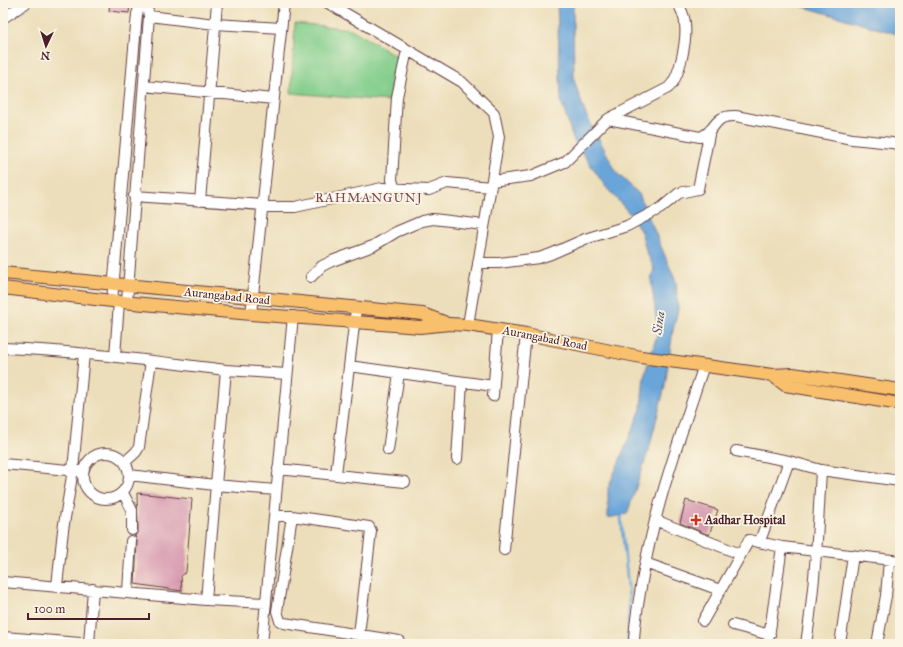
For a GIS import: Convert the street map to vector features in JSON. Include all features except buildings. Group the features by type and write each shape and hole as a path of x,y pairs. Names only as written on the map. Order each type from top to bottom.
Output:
{"main road":[{"name":"Aurangabad Road","path":"3,273 356,309 423,314 449,324"},
{"name":"Aurangabad Road","path":"3,288 119,302 251,314 420,326 449,324 468,325 526,334 640,357 699,365"},
{"path":"699,365 772,375 793,374 900,390"},
{"path":"772,375 785,385 900,404"}],"street":[{"path":"3,18 26,3"},
{"path":"115,356 119,302 113,285 137,14 141,3"},
{"path":"119,302 128,286 149,16 146,3"},
{"path":"200,201 217,3"},
{"path":"251,314 284,3"},
{"path":"134,196 262,206 295,207 382,188 429,190 447,183 491,184 531,176 565,162 605,121 673,84 678,70 685,32 684,17 678,3"},
{"path":"334,4 407,50 462,82 494,113 499,137 468,325"},
{"path":"149,16 216,24 281,28"},
{"path":"395,188 392,180 395,113 407,50"},
{"path":"144,86 210,94 273,99"},
{"path":"605,121 694,137 705,135 720,118 726,116 736,116 852,139 900,145"},
{"path":"478,263 499,263 539,258 585,239 627,226 661,208 679,193 698,189 710,130"},
{"path":"311,277 322,266 373,246 396,232 422,221 433,219 484,225"},
{"path":"336,474 356,309"},
{"path":"262,644 293,316"},
{"path":"350,366 462,382 493,391 498,329"},
{"path":"504,550 526,334"},
{"path":"3,348 115,356 226,370 287,374"},
{"path":"58,586 63,530 73,470 84,354"},
{"path":"125,462 136,452 138,447 151,361"},
{"path":"634,644 634,625 645,563 655,520 699,365"},
{"path":"206,600 226,370"},
{"path":"388,450 399,373"},
{"path":"457,459 462,382"},
{"path":"736,451 788,461 821,470 900,481"},
{"path":"100,453 115,455 125,462 129,475 127,486 123,493 109,500 94,496 84,484 83,471 87,462 100,453"},
{"path":"760,541 788,461"},
{"path":"3,464 83,471"},
{"path":"278,468 405,482"},
{"path":"806,644 811,610 821,470"},
{"path":"129,475 215,485 276,490"},
{"path":"123,493 132,510 132,530"},
{"path":"274,516 292,516 362,524 369,527 371,531 359,635"},
{"path":"292,516 277,611 280,621 284,623 399,641"},
{"path":"655,520 740,554"},
{"path":"703,621 749,540 760,541 782,547 900,561"},
{"path":"128,592 131,541"},
{"path":"733,625 769,639 782,547"},
{"path":"840,644 853,555"},
{"path":"876,644 886,596 889,560"},
{"path":"645,563 720,590"},
{"path":"3,582 206,600 266,603"},
{"path":"90,644 93,589"},
{"path":"3,636 61,643 93,644"}],"green space":[{"path":"295,23 351,29 400,58 389,101 291,93"}],"water":[{"path":"557,3 573,3 574,80 585,113 617,173 639,194 676,282 678,309 673,330 665,386 649,449 627,514 608,518 608,488 641,409 644,376 658,332 651,280 654,268 646,251 642,234 631,215 605,186 574,141 561,101"},
{"path":"791,3 900,3 900,35"}],"waterway":[{"name":"Sina","path":"623,512 621,518 629,596 628,644"}],"place":[{"name":"Aadhar Hospital","path":"696,520"}],"district":[{"name":"RAHMANGUNJ","path":"369,198"}]}
